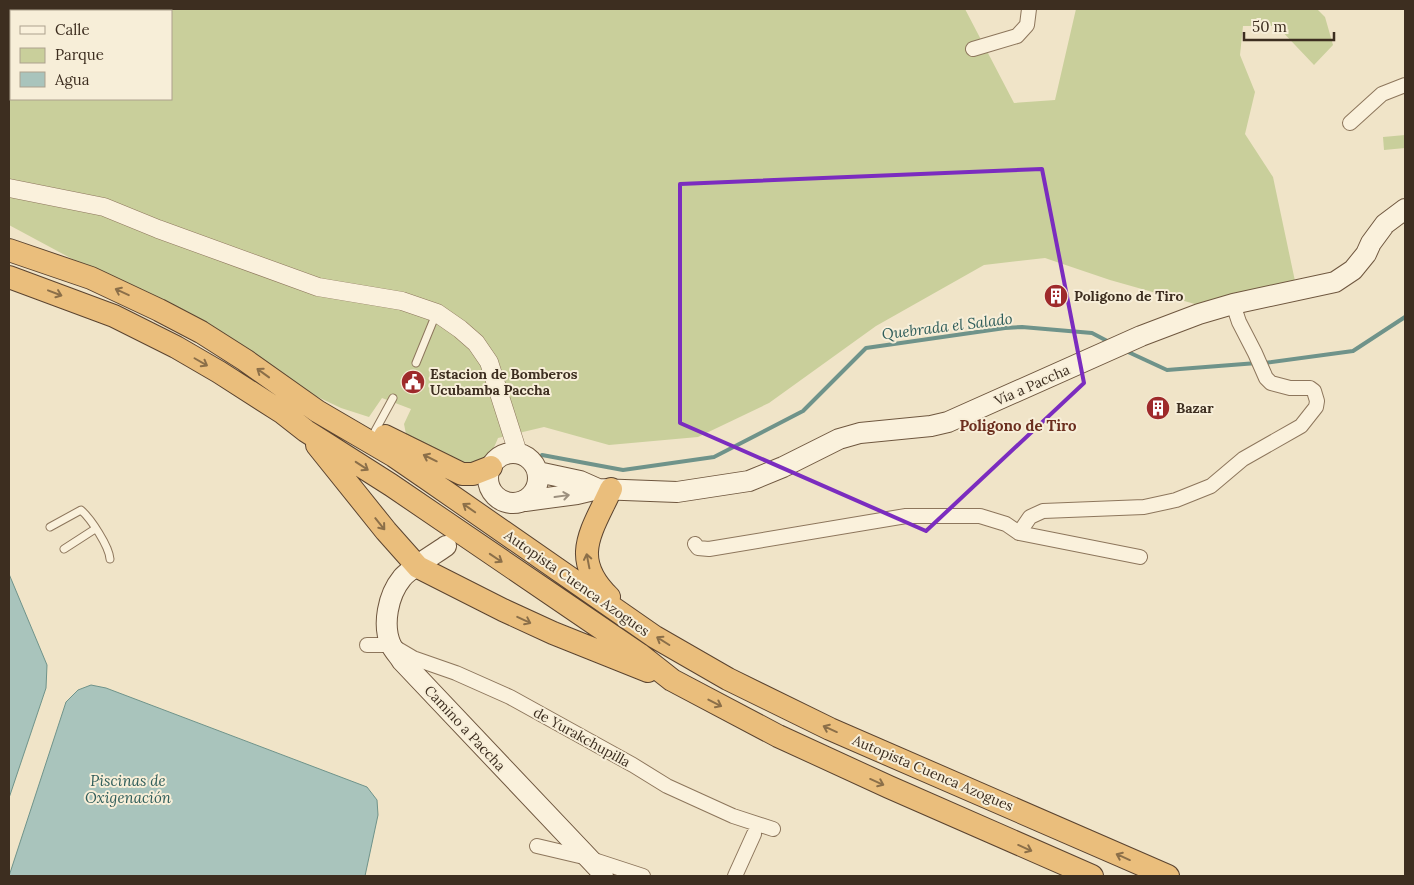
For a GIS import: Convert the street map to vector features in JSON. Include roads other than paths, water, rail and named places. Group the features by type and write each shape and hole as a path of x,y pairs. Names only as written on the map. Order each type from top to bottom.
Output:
{"highway":[{"name":"Autopista Cuenca Azogues","path":"9,250 91,278 159,310 223,346 317,411 394,456 656,637 728,679 798,714 1168,876"},
{"name":"Autopista Cuenca Azogues","path":"9,276 114,316 219,372 283,413 306,431 391,485 639,654 672,680 818,755 1092,876"},
{"path":"296,395 462,474 473,474 491,467"},
{"path":"306,431 386,531 418,566 552,633 672,680"},
{"path":"605,489 589,537 586,557 597,585 639,625"}],"main road":[{"name":"Vía a Paccha","path":"524,501 605,489 677,492 749,481 783,467 838,439 860,433 931,426 948,422 1119,346 1199,314 1233,304 1336,282 1353,270 1366,254 1385,224 1405,208"},
{"path":"518,453 531,460 538,472 536,489 524,501 497,507 496,496 489,482 491,467 502,456 518,453"},
{"name":"Vía a Paccha","path":"538,472 580,481 605,489"},
{"name":"Camino a Paccha","path":"446,546 403,577 395,588 388,608 387,626 391,645 402,661 598,868 602,876"}],"street":[{"path":"972,50 1017,36 1027,25 1029,9"},
{"path":"1350,123 1382,94 1405,85"},
{"path":"9,188 104,207 158,229 318,287 402,301 437,313 476,343 489,362 518,453"},
{"path":"1019,533 1030,518 1043,511 1144,508 1176,500 1211,486 1243,459 1301,426 1316,407 1316,396 1310,388 1290,388 1271,383 1264,373 1239,322 1233,304"},
{"path":"695,544 698,548 709,549 906,516 980,516 1006,524 1019,533 1140,557"},
{"path":"367,645 391,645"},
{"name":"de Yurakchupilla","path":"391,645 413,658 456,672 510,697 633,765 667,786 733,816 773,829"},
{"path":"735,876 754,834"},
{"path":"537,846 588,858 643,876"}],"lane":[{"path":"416,362 437,313"},
{"path":"375,432 393,398"},
{"path":"50,527 80,509 110,552 110,559"},
{"path":"64,549 95,529"}],"water":[{"path":"9,574 47,665 46,688 9,798"},
{"name":"Piscinas de Oxigenación","path":"91,685 106,688 367,787 377,800 378,815 365,876 9,876 66,702 78,690"}],"waterway":[{"name":"Quebrada el Salado","path":"1264,363 1353,351 1405,317"},
{"name":"Quebrada el Salado","path":"542,455 623,470 714,457 803,411 866,348 1022,327 1092,333 1111,343"},
{"name":"Quebrada el Salado","path":"1126,351 1167,370 1257,363"}],"place":[{"name":"Poligono de Tiro","path":"1056,296"},
{"name":"Estacion de Bomberos Ucubamba Paccha","path":"413,382"},
{"name":"Bazar","path":"1158,408"}],"district":[{"name":"Poligono de Tiro","path":"1018,425"}]}
